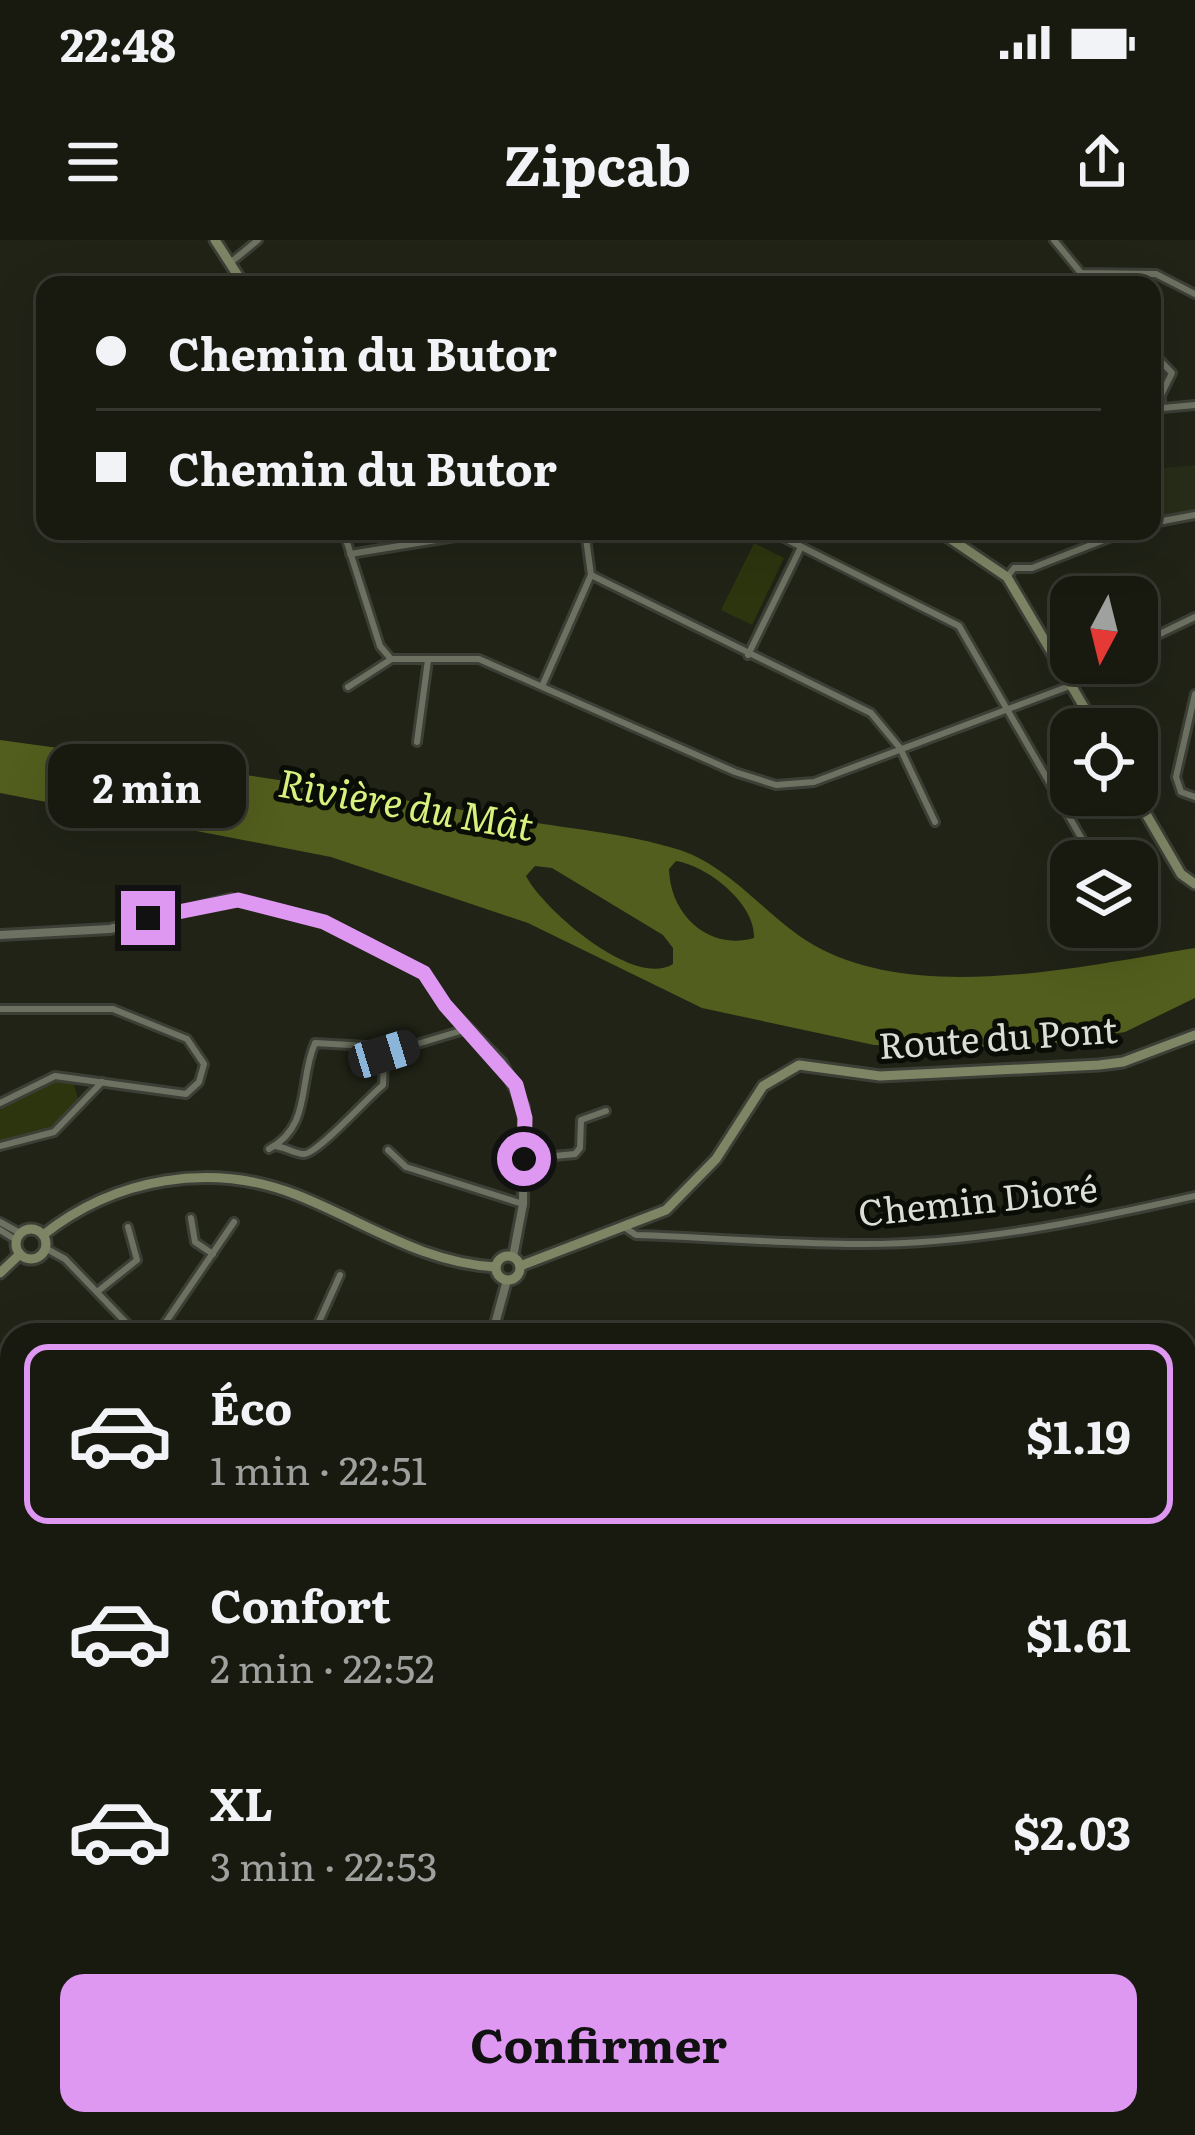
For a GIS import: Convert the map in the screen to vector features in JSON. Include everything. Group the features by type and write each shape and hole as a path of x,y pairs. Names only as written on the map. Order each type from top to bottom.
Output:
{"main road":[{"path":"215,240 238,276"},
{"path":"952,540 1007,577 1085,708"},
{"path":"1147,816 1180,874 1195,884"},
{"name":"Route du Pont","path":"496,1267 502,1258 517,1261 666,1210 690,1190 764,1086 799,1065 880,1076 1040,1069 1123,1062 1195,1035"},
{"path":"43,1235 123,1190 170,1179 227,1178 298,1196 446,1262 496,1267 507,1280 518,1276 517,1261"},
{"path":"34,1229 43,1235 45,1248 32,1259 20,1254 18,1237 34,1229"},
{"path":"0,1273 20,1254"}],"street":[{"path":"230,263 258,240"},
{"path":"1054,240 1081,273 1160,276"},
{"path":"1161,277 1195,294"},
{"path":"1161,361 1172,373 1161,395"},
{"path":"1161,408 1195,405"},
{"path":"1161,521 1195,515"},
{"path":"346,540 380,646 391,659"},
{"path":"350,554 436,540"},
{"path":"543,684 591,574 586,540"},
{"path":"787,540 959,626 1083,840"},
{"path":"1007,577 1014,568 1032,568 1104,540"},
{"path":"748,655 800,547"},
{"path":"591,574 872,713 900,748 935,821"},
{"path":"1158,635 1195,617"},
{"path":"348,687 391,659 468,656 543,684 735,772 776,784 814,782 1071,685"},
{"path":"416,742 428,660"},
{"path":"1195,694 1176,777 1181,792 1195,796"},
{"path":"0,935 110,929 176,909 238,900 324,922 420,970 516,1085 525,1118 517,1261"},
{"path":"0,1010 97,1006 124,1012 187,1040 204,1064 200,1082 186,1094 105,1081 45,1078 0,1103"},
{"path":"384,1054 383,1085 355,1106 315,1151 302,1154 272,1148 300,1116 315,1043 368,1046 384,1054 467,1030"},
{"path":"74,1078 84,1096"},
{"path":"0,1146 54,1132 76,1113 84,1096 105,1081"},
{"path":"524,1159 574,1154 580,1148 581,1120 606,1112"},
{"path":"388,1150 406,1167 523,1204"},
{"name":"Chemin Dioré","path":"624,1227 636,1235 859,1244 936,1241 1090,1219 1195,1196"},
{"path":"191,1218 195,1242 213,1254"},
{"path":"165,1323 234,1222"},
{"path":"0,1226 18,1237"},
{"path":"97,1292 137,1260 128,1227"},
{"path":"45,1248 127,1323"},
{"path":"318,1323 340,1275"},
{"path":"495,1323 507,1280"}],"shaded area":[{"path":"1195,465 1195,513 1161,517 1161,468"},
{"path":"754,543 784,558 752,625 721,610"},
{"path":"50,1079 73,1082 79,1102 44,1130 0,1143 0,1107"}],"water":[{"name":"Rivière du Mât","path":"0,740 614,835 699,858 812,944 854,962 900,973 1001,976 1195,948 1195,998 1125,1032 1026,1048 874,1045 702,1008 528,923 331,857 0,793","holes":["676,861 702,870 728,889 747,912 754,938 722,939 695,926 671,886 669,869","535,866 552,868 663,935 673,948 673,964 656,969 636,965 591,942 536,890 526,876"]}],"route":[{"path":"148,918 223,899 238,900 324,922 424,973 445,1005 516,1085 524,1107 524,1159"}]}
